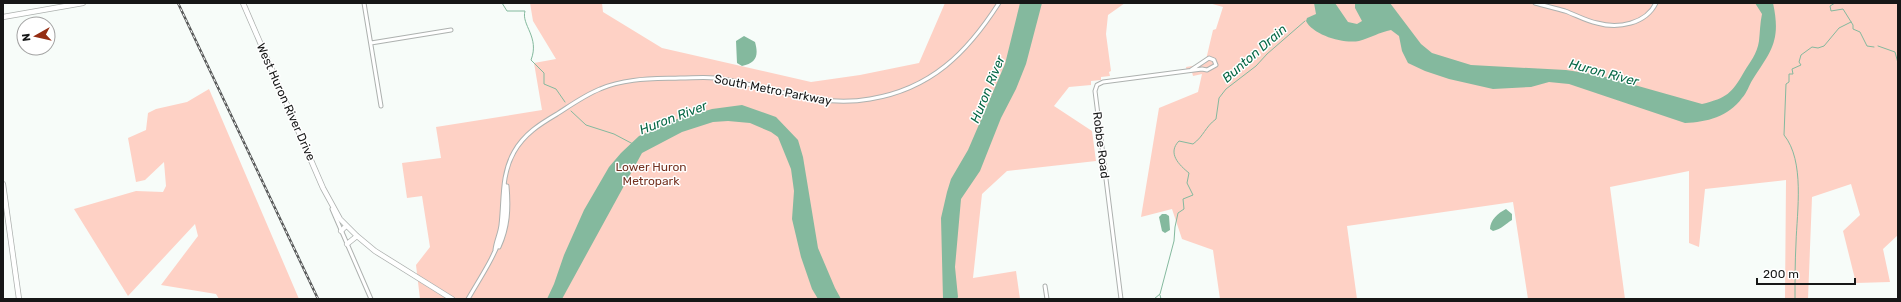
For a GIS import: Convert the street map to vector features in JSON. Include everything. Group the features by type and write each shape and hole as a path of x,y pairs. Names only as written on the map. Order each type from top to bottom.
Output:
{"main road":[{"path":"3,17 83,3"},
{"name":"West Huron River Drive","path":"243,3 329,201 346,226 382,256 452,299"},
{"path":"3,184 19,299"},
{"path":"341,231 346,226"},
{"path":"347,244 357,236"}],"street":[{"path":"364,3 381,106"},
{"name":"South Metro Parkway","path":"495,250 501,225 505,179 511,156 519,143 530,132 569,107 605,87 636,80 711,78 824,101 850,102 877,98 910,88 947,65 972,42 999,3"},
{"path":"1535,3 1567,12 1593,22 1613,25 1632,23 1642,19 1649,14 1656,3"},
{"path":"371,42 450,30"},
{"name":"Robbe Road","path":"1121,299 1095,91 1097,85 1103,82 1212,68 1216,65 1214,60 1210,58 1191,70"},
{"name":"South Metro Parkway","path":"468,299 502,239 508,218 507,187 505,179"},
{"path":"329,201 371,299"},
{"path":"1045,286 1047,299"}],"green space":[{"name":"Lower Huron Metropark","path":"530,3 602,3 603,12 662,48 811,82 860,75 919,63 945,3 1125,3 1108,15 1106,34 1111,71 1109,72 1110,76 1101,77 1101,80 1091,81 1091,85 1069,87 1054,106 1092,131 1096,161 1007,171 982,194 973,278 1016,271 1020,299 420,299 416,265 430,247 422,196 407,198 402,163 441,158 436,127 542,110 534,63 556,59 533,21"},
{"path":"1209,3 1898,3 1898,235 1883,249 1890,282 1856,283 1843,231 1860,215 1851,184 1812,197 1808,299 1785,299 1786,180 1705,189 1699,247 1689,243 1689,171 1610,187 1625,299 1528,299 1513,202 1347,226 1357,299 1220,299 1213,250 1182,239 1172,209 1141,217 1159,108 1198,92 1202,74 1193,76 1192,72 1187,72 1186,67 1205,64 1213,30 1216,29 1223,7"},
{"path":"209,89 299,299 219,299 216,294 161,285 198,236 195,224 128,296 74,209 136,191 163,192 166,186 164,162 145,180 136,182 128,138 146,130 148,113 156,109 187,102"}],"shaded area":[{"path":"1020,3 1042,3 1026,64 1016,89 1001,118 980,171 961,199 955,267 958,297 957,299 943,299 941,218 947,192 951,179 968,150 1005,64"},
{"path":"1314,3 1335,3 1348,22 1357,24 1362,21 1355,8 1355,3 1390,3 1421,44 1432,53 1471,65 1566,70 1599,75 1702,104 1728,94 1736,85 1753,58 1759,41 1762,14 1755,3 1773,3 1776,26 1775,36 1770,52 1745,94 1736,104 1724,114 1709,120 1685,123 1569,84 1549,82 1531,87 1493,89 1449,79 1425,71 1408,63 1402,51 1399,36 1391,30 1352,42 1337,40 1322,34 1310,26 1306,21 1307,18 1316,14"},
{"path":"744,36 755,42 757,51 753,61 742,66 737,63 736,41"},
{"path":"742,105 776,117 798,140 803,157 818,248 841,299 818,299 812,289 801,257 792,219 794,191 791,169 778,137 771,132 750,123 728,121 713,122 682,132 642,153 562,299 547,299 584,210 609,167 621,153 639,136 674,120 712,109"},
{"path":"1506,209 1512,214 1512,220 1501,228 1493,231 1490,229 1491,223 1495,217"},
{"path":"1162,214 1169,216 1170,230 1165,233 1162,231 1159,217"}],"waterway":[{"path":"502,3 507,11 525,11 524,16 533,45 531,60 544,73 544,84 556,89 565,102"},
{"path":"1835,3 1830,6 1831,11 1843,9 1853,25 1853,29 1860,32 1867,46 1874,47"},
{"name":"Bunton Drain","path":"1154,299 1160,294 1174,241 1178,213 1184,209 1183,199 1193,195 1187,183 1189,173 1178,163 1174,154 1176,145 1179,141 1193,144 1197,141 1209,125 1216,119 1219,98 1226,89 1256,66 1267,54 1305,21"},
{"path":"1795,299 1798,187 1795,158 1791,146 1784,135 1786,84 1789,82 1789,74 1793,74 1792,69 1801,65 1799,62 1801,55 1812,47 1818,48 1824,46 1839,28 1851,22"},
{"path":"1878,46 1895,52 1898,63"},
{"path":"571,111 586,125 614,134 633,144"},
{"name":"Bunton Drain","path":"1160,295 1161,299"}],"railway":[{"path":"178,3 318,299"}],"water label":[{"name":"Huron River","path":"1604,72"},
{"name":"Huron River","path":"987,89"},
{"name":"Huron River","path":"673,117"}]}
